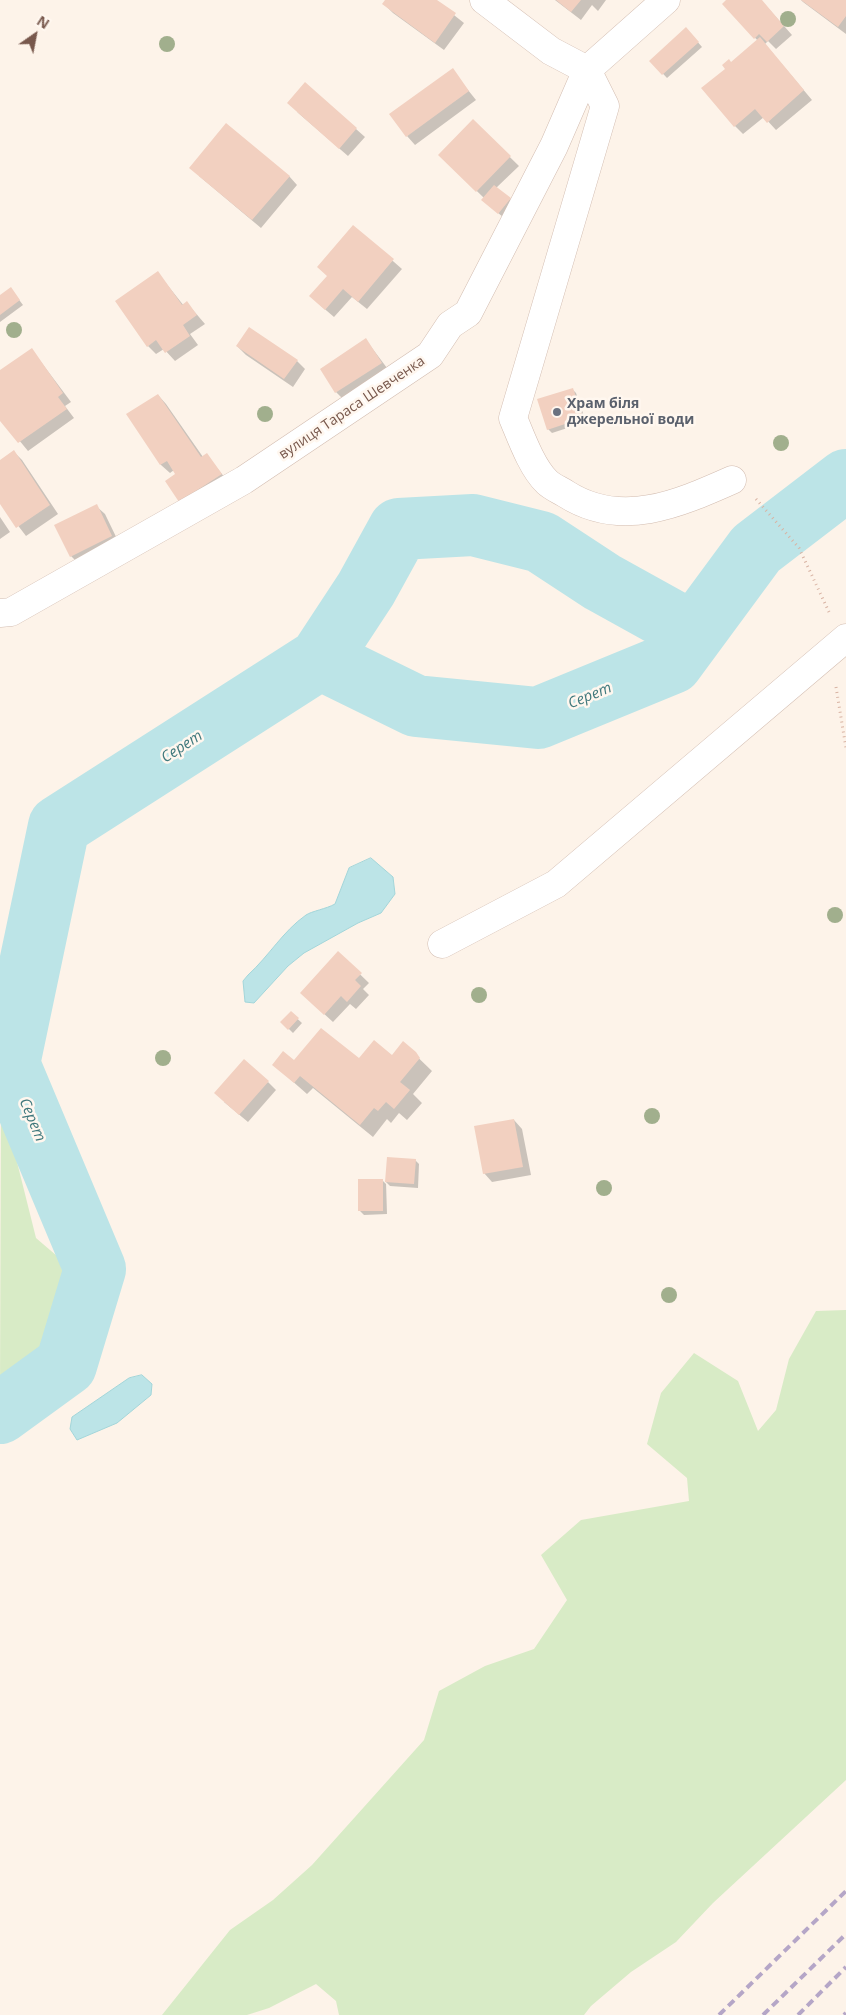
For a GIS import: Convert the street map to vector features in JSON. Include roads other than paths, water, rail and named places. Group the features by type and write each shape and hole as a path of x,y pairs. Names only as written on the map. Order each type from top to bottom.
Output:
{"street":[{"path":"484,0 551,51 587,70 604,106 513,418 527,450 546,482 584,505 624,512 661,508 684,501 732,480"},
{"name":"вулиця Тараса Шевченка","path":"0,613 11,612 244,480 430,356 450,325 468,313 554,146 587,70 666,0"},
{"path":"442,944 556,884 844,640"}],"water":[{"path":"371,858 393,877 395,894 381,913 358,923 304,953 288,966 254,1003 245,1002 243,981 248,975 298,921 309,914 335,904 349,868"},
{"path":"142,1375 152,1384 151,1395 117,1423 77,1440 70,1429 72,1417 129,1378"}],"waterway":[{"name":"Серет","path":"0,1413 66,1365 95,1269 9,1064 59,826 320,659 416,706 538,718 672,663 756,549 846,480"},
{"path":"320,659 366,589 399,529 473,525 541,542 602,582 694,633"}],"railway":[{"path":"719,2015 846,1891"},
{"path":"763,2015 846,1934"},
{"path":"798,2015 846,1967"}],"place":[{"name":"Храм біля джерельної води","path":"557,412"}]}
